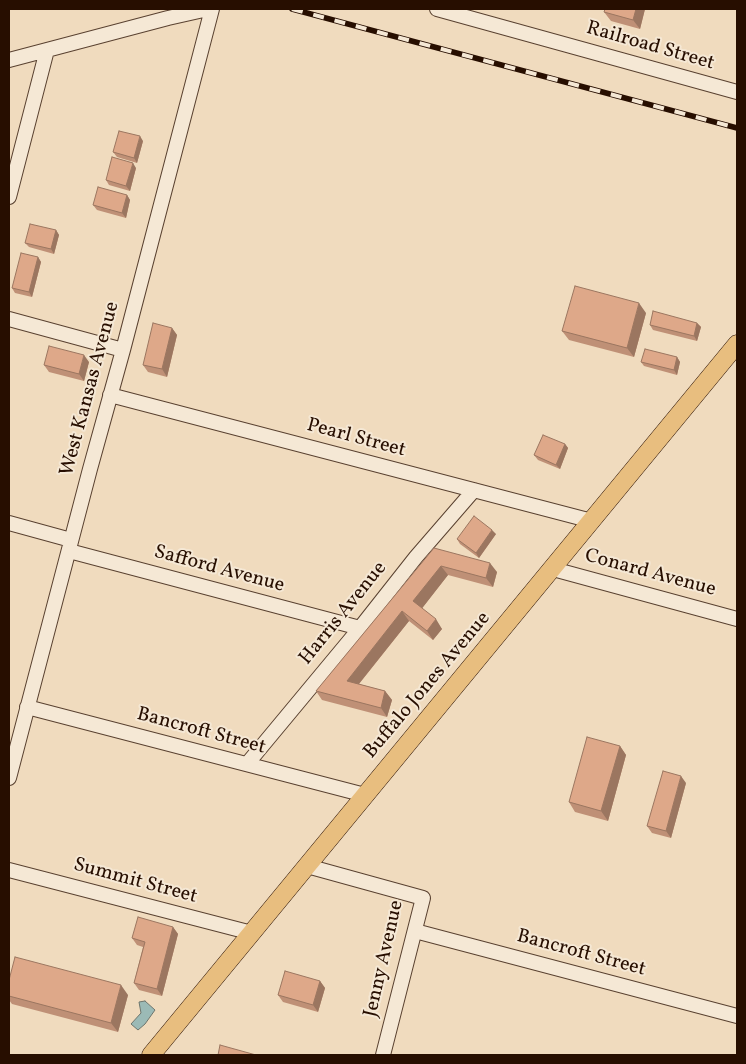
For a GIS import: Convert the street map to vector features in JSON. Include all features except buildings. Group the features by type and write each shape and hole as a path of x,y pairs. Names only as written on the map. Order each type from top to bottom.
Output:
{"main road":[{"name":"Buffalo Jones Avenue","path":"151,1055 737,344"}],"street":[{"path":"9,60 166,18 210,9"},
{"name":"West Kansas Avenue","path":"9,778 15,731 28,707 123,350 210,9"},
{"name":"Railroad Street","path":"437,9 737,92"},
{"path":"9,197 47,50"},
{"path":"9,319 123,350"},
{"name":"Pearl Street","path":"110,395 592,521"},
{"name":"Harris Avenue","path":"248,764 416,557 474,490"},
{"name":"Safford Avenue","path":"9,523 70,546 360,628"},
{"name":"Conard Avenue","path":"553,569 737,619"},
{"name":"Bancroft Street","path":"28,707 365,795"},
{"name":"Jenny Avenue","path":"307,866 424,898 383,1055"},
{"name":"Summit Street","path":"9,870 252,933"},
{"name":"Bancroft Street","path":"415,931 737,1016"}],"water":[{"path":"145,1001 155,1010 138,1030 131,1024 141,1013 139,1002"}],"railway":[{"path":"292,9 737,128"}]}
